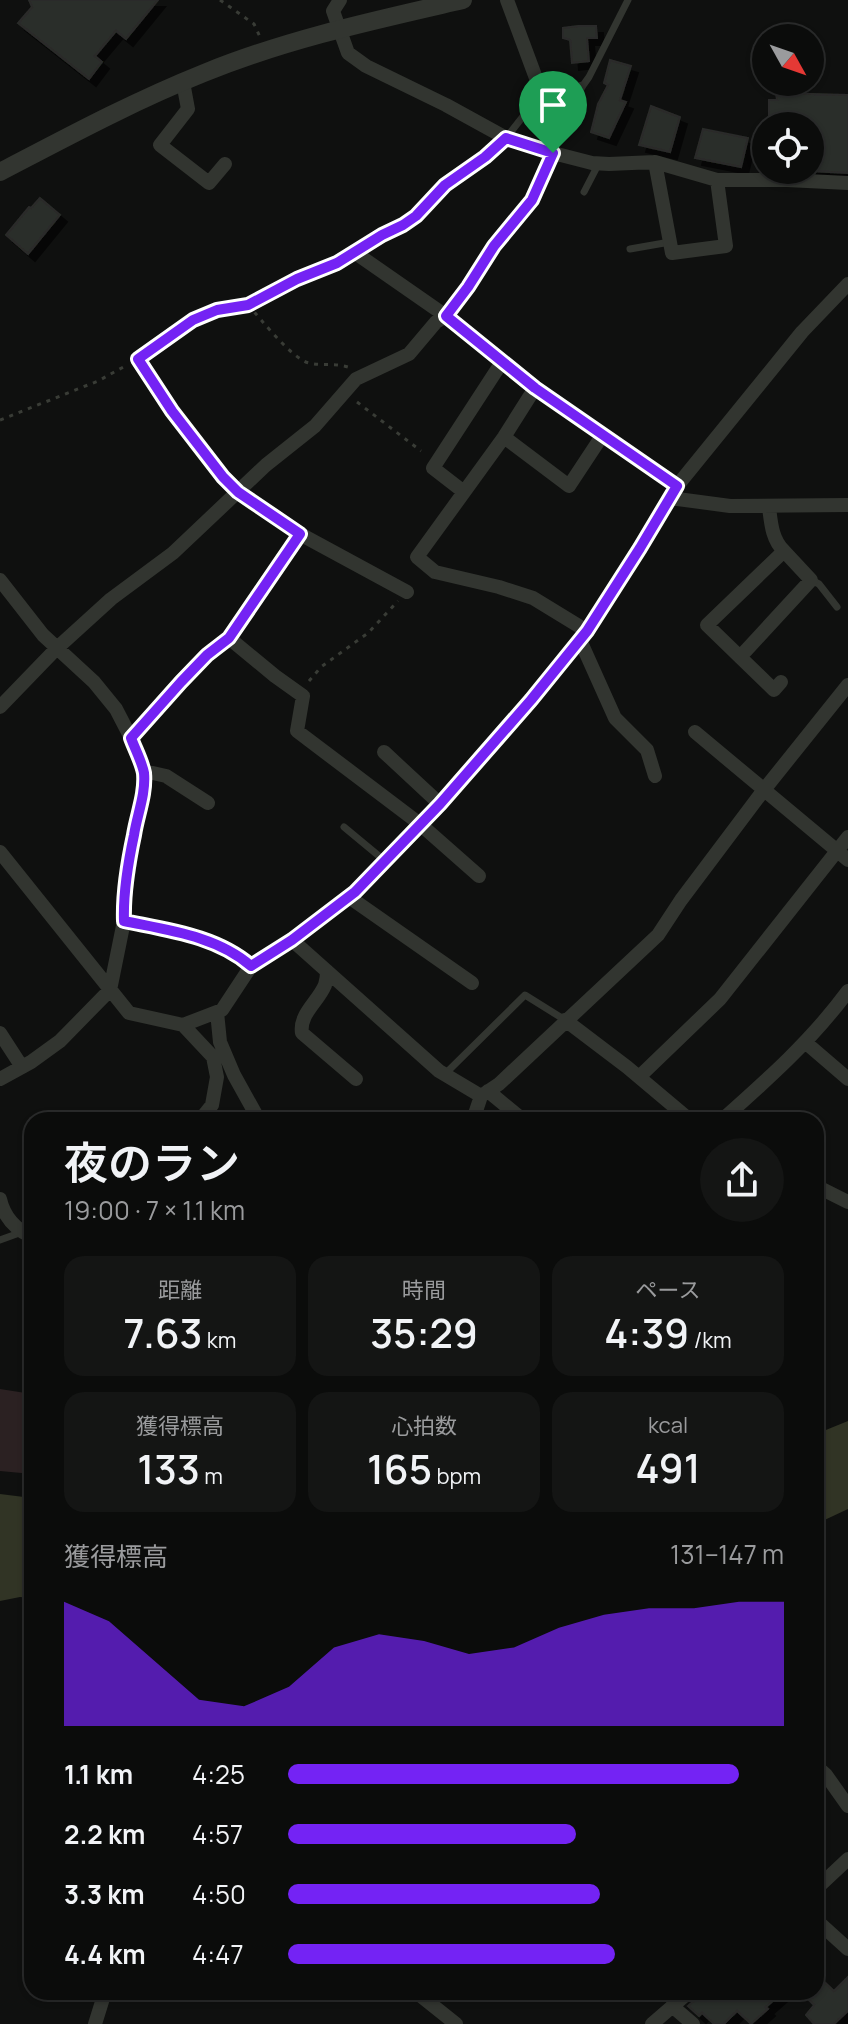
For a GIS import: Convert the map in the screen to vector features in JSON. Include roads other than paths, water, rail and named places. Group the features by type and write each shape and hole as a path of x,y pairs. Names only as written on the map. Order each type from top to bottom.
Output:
{"street":[{"path":"340,0 333,11 348,53 366,66 506,138 599,163 655,162 717,180 848,183"},
{"path":"0,172 205,72 339,29 463,0"},
{"path":"507,0 543,97 561,129"},
{"path":"183,82 188,109 160,145 209,183 225,164"},
{"path":"0,707 56,649 111,599 173,553 266,465 315,426 356,379 409,354 436,322 446,316 494,246 532,200 553,153"},
{"path":"655,162 672,253 726,246 717,180"},
{"path":"354,252 446,316 535,388 674,492 730,506 848,505"},
{"path":"2,859 129,1013 183,1025 222,1010 251,966 349,897 440,804 531,700 584,636 674,492 802,332 848,284"},
{"path":"138,359 180,422 238,492 300,534 407,592"},
{"path":"464,492 433,468 502,362"},
{"path":"535,388 504,437 417,557 435,572 533,598 584,636 615,718 647,750 655,776"},
{"path":"504,437 569,486 602,436"},
{"path":"740,657 811,580 778,545 769,507"},
{"path":"131,738 207,655 229,638 300,534"},
{"path":"781,682 774,690 707,625 784,551"},
{"path":"0,580 28,618 56,649 94,682 116,709 144,771 144,790 134,835 124,921 110,990 60,1041 0,1079"},
{"path":"229,638 303,696 297,731 420,824 479,876"},
{"path":"476,1112 484,1093 499,1084 658,935 763,791 848,685"},
{"path":"695,732 842,856"},
{"path":"384,752 440,804"},
{"path":"144,771 166,776 208,803"},
{"path":"639,1077 720,999 842,856 848,837"},
{"path":"349,897 472,983"},
{"path":"124,921 198,937 242,957 251,966"},
{"path":"292,940 445,1074 484,1093 511,1112"},
{"path":"327,971 324,987 305,1015 302,1033 356,1079"},
{"path":"731,1112 827,1020 848,991"},
{"path":"217,1012 220,1042 255,1112"},
{"path":"565,1020 681,1112"},
{"path":"183,1025 213,1057 217,1077 212,1105 206,1112"},
{"path":"0,1033 22,1067"},
{"path":"805,1042 848,1079"},
{"path":"824,1190 848,1202"},
{"path":"0,1199 6,1217 24,1232"},
{"path":"824,1773 848,1806"},
{"path":"824,1882 848,1859"},
{"path":"824,1927 848,1949"},
{"path":"99,2022 103,2000"},
{"path":"426,2000 456,2024"},
{"path":"652,2024 679,2000"},
{"path":"672,2006 693,2024"}],"lane":[{"path":"553,153 582,85 628,0"},
{"path":"506,138 532,105 543,97 582,85"},
{"path":"584,192 599,163"},
{"path":"630,249 670,242"},
{"path":"811,580 819,584 837,607"},
{"path":"344,827 385,861"},
{"path":"445,1074 525,995 565,1020"},
{"path":"0,1240 24,1235"}]}
